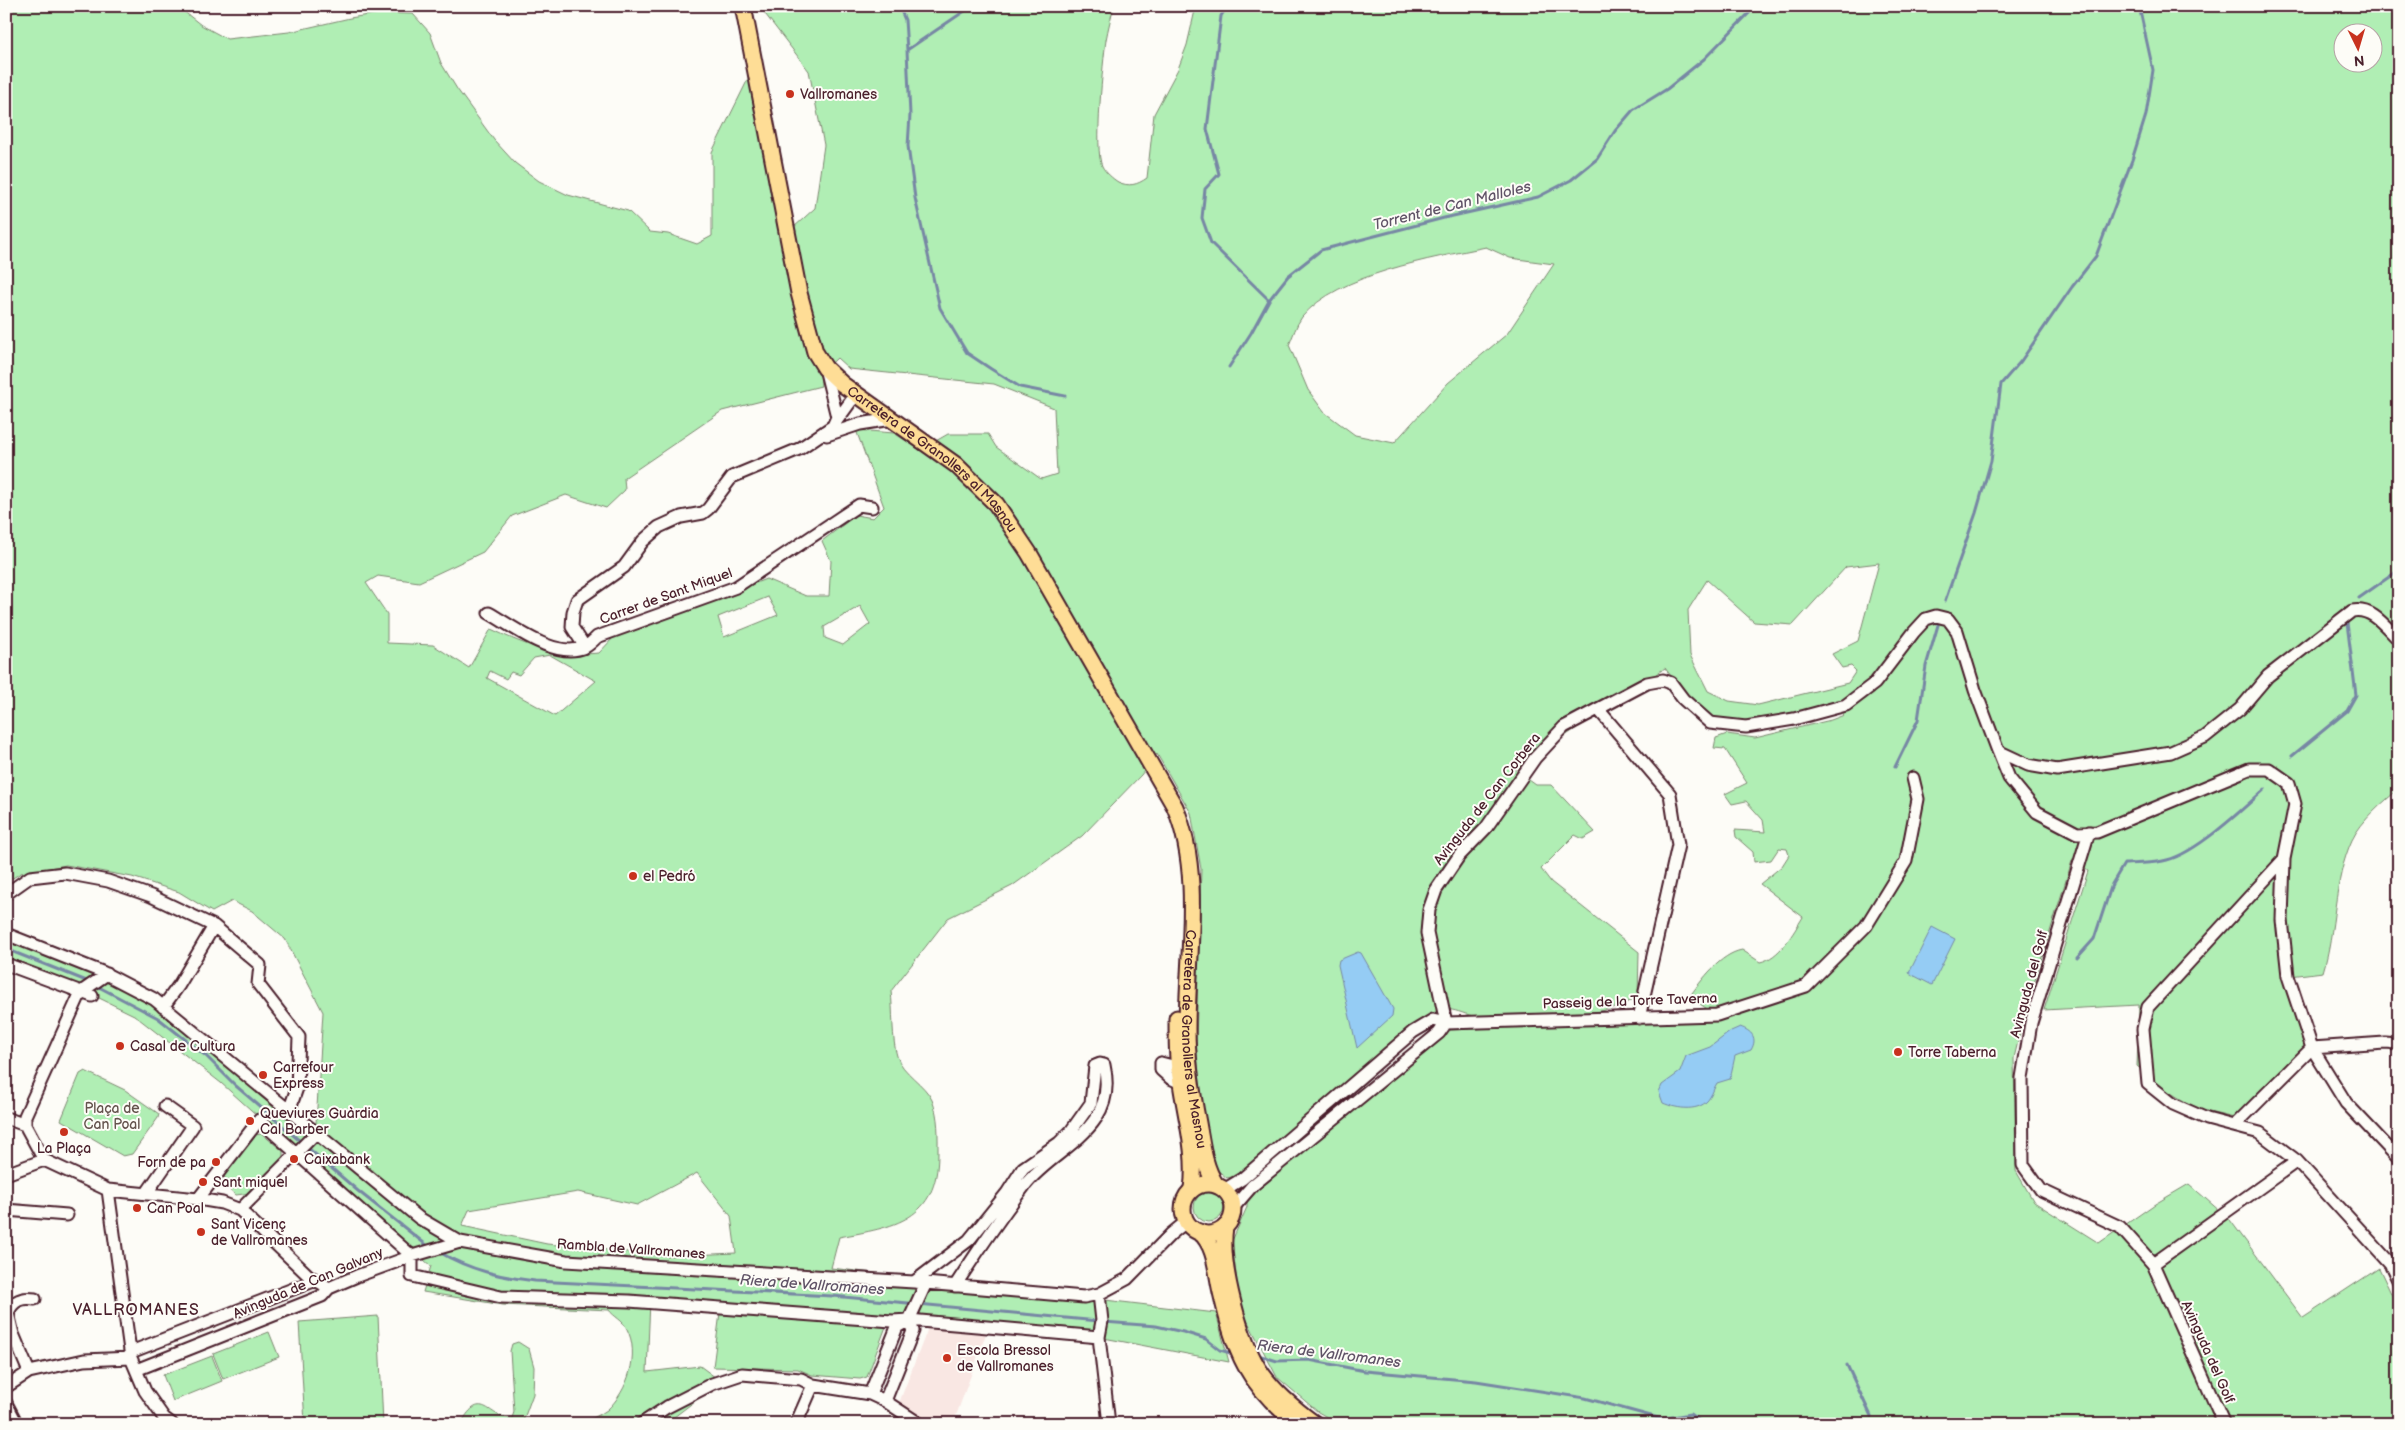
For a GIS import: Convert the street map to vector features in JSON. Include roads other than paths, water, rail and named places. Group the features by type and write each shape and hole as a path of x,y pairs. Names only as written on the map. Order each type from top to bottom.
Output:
{"main road":[{"name":"Carretera de Granollers al Masnou","path":"743,6 806,324 815,352 825,368 956,465 976,482 1002,512 1029,553 1175,807 1187,839 1190,890 1187,1031 1183,1074 1193,1153 1192,1189"},
{"name":"Carretera de Granollers al Masnou","path":"1190,890 1180,977 1176,1044 1206,1166 1220,1188"},
{"path":"1200,1232 1214,1233 1225,1227 1230,1220 1233,1208 1220,1188 1200,1184 1192,1189 1183,1206 1187,1221 1200,1232 1212,1249 1237,1334 1250,1365 1252,1380 1269,1400 1298,1424"},
{"path":"1225,1227 1224,1257 1237,1334"},
{"path":"1250,1365 1272,1387 1315,1424"}],"street":[{"path":"825,368 837,417 833,426"},
{"path":"489,613 542,644 567,649 585,647 572,627 573,612 577,600 624,567 643,541 659,527 681,516 703,513 732,477 799,449 818,438 833,426 859,395"},
{"path":"848,406 854,419 866,424"},
{"path":"818,438 841,429 892,419"},
{"name":"Carrer de Sant Miquel","path":"585,647 597,637 736,587 860,505 872,507"},
{"path":"1998,751 2028,765 2057,770 2171,752 2205,737 2240,709 2268,676 2352,611 2362,609 2373,615 2399,640"},
{"name":"Avinguda de Can Corbera","path":"1446,1023 1427,933 1429,910 1436,890 1460,856 1486,828 1535,758 1564,727 1647,683 1663,680 1671,683 1683,699 1710,723 1746,727 1794,719 1846,705 1875,683 1926,619 1936,616 1948,619 1957,631 1978,699 1998,751"},
{"path":"1598,709 1670,794 1678,845 1639,1018"},
{"path":"1998,751 2009,778 2037,812 2077,833 2097,832 2249,769 2269,769 2290,784 2295,804 2284,859 2282,920 2288,976 2312,1048 2346,1103 2399,1159"},
{"name":"Passeig de la Torre Taverna","path":"1220,1188 1242,1179 1413,1032 1433,1020 1446,1023 1717,1016 1806,986 1866,926 1906,861 1918,799 1913,778"},
{"name":"Avinguda del Golf","path":"2089,832 2031,1023 2022,1078 2023,1164 2041,1190 2120,1226 2153,1264 2224,1424"},
{"path":"2284,859 2148,1008 2143,1029 2148,1084 2173,1104 2207,1119 2260,1133 2298,1161 2390,1263 2399,1282"},
{"path":"6,894 30,878 65,873 108,880 151,896 214,926 260,965 258,984 299,1037 297,1088 289,1111"},
{"path":"164,1007 214,926"},
{"name":"Rambla de Vallromanes","path":"6,934 107,974 154,999 315,1134 419,1218 460,1242 566,1261 951,1285 1084,1297 1099,1294 1127,1279 1171,1234 1187,1221"},
{"path":"6,964 92,996"},
{"path":"107,974 81,992 25,1116 24,1125 44,1160 108,1190 198,1199 222,1203 240,1210 309,1276 329,1288"},
{"path":"1233,1208 1252,1186 1439,1033 1446,1023"},
{"path":"2234,1126 2312,1048 2385,1043 2399,1044"},
{"path":"1161,1063 1173,1053 1176,1044"},
{"path":"1161,1063 1183,1074"},
{"path":"1161,1063 1161,1070 1170,1078 1183,1074"},
{"path":"885,1401 913,1331 909,1320 920,1283 938,1264 954,1253 981,1227 1023,1168 1059,1143 1071,1131 1091,1103 1095,1066 1104,1065 1106,1092 1090,1125 1076,1142 1027,1184 968,1267 951,1285 938,1264"},
{"path":"146,1194 193,1126 165,1106"},
{"path":"6,1118 24,1125"},
{"path":"198,1199 259,1120 412,1256 412,1276 501,1297 629,1301 892,1321 909,1320 1099,1337"},
{"path":"240,1210 315,1134"},
{"path":"6,1174 44,1160"},
{"path":"2153,1264 2298,1161"},
{"path":"108,1190 131,1355 145,1391 168,1421"},
{"path":"6,1210 67,1215"},
{"name":"Avinguda de Can Galvany","path":"136,1370 322,1296 329,1288 412,1256 460,1242"},
{"path":"968,1267 982,1288"},
{"name":"Avinguda de Can Galvany","path":"6,1387 29,1372 84,1360 131,1355 316,1280"},
{"path":"1099,1294 1102,1322 1099,1337 1109,1424"},
{"path":"29,1372 13,1334 8,1313 16,1302 24,1297 35,1299"},
{"path":"870,1394 897,1327 909,1320"},
{"path":"641,1424 667,1407 712,1384 742,1374 801,1379 812,1385 870,1394 885,1401 920,1424"},
{"path":"796,1424 812,1385"},
{"path":"6,1403 17,1424"}],"water":[{"path":"1932,927 1955,939 1932,985 1909,973"},
{"path":"1358,952 1361,953 1393,1009 1392,1016 1357,1048 1338,965 1339,960"},
{"path":"1740,1027 1753,1035 1754,1042 1751,1050 1735,1056 1730,1079 1717,1083 1710,1097 1701,1106 1682,1108 1663,1103 1659,1092 1662,1085 1680,1072 1686,1056 1710,1047 1731,1031"}],"waterway":[{"path":"899,6 905,20 910,115 908,146 915,198 940,308 967,353 1020,387 1065,396"},
{"path":"907,50 972,6"},
{"path":"1227,6 1221,16 1207,129 1219,174 1205,189 1202,218 1211,243 1269,300"},
{"name":"Torrent de Can Malloles","path":"1229,367 1269,300 1288,276 1321,250 1444,218 1538,197 1571,180 1597,159 1615,131 1633,110 1667,89 1704,59 1756,6"},
{"path":"1945,601 1976,513 1991,461 2001,384 2021,361 2072,287 2096,256 2132,160 2146,115 2153,70 2139,6"},
{"path":"2359,598 2399,570"},
{"path":"2292,756 2347,711 2356,695 2347,623"},
{"path":"1895,767 1918,720 1926,666 1938,625"},
{"path":"2077,958 2094,939 2112,884 2124,864 2157,862 2179,856 2218,830 2265,789"},
{"name":"Riera de Vallromanes","path":"6,949 89,982"},
{"name":"Riera de Vallromanes","path":"95,985 158,1018 206,1056 236,1086 358,1191 429,1247"},
{"name":"Riera de Vallromanes","path":"439,1252 462,1264 486,1272 535,1281 833,1296 1098,1321"},
{"name":"Riera de Vallromanes","path":"1104,1322 1156,1326 1183,1332 1206,1339 1220,1350 1234,1354"},
{"name":"Riera de Vallromanes","path":"1258,1355 1277,1361 1309,1360 1365,1371 1476,1381 1585,1398 1662,1419 1690,1414 1704,1424"},
{"path":"1847,1365 1871,1416"}],"place":[{"name":"Vallromanes","path":"790,94"},
{"name":"el Pedró","path":"633,876"},
{"name":"Casal de Cultura","path":"120,1046"},
{"name":"Torre Taberna","path":"1898,1052"},
{"name":"Carrefour Express","path":"263,1075"},
{"name":"Queviures Guàrdia Cal Barber","path":"250,1121"},
{"name":"La Plaça","path":"64,1132"},
{"name":"Caixabank","path":"294,1159"},
{"name":"Forn de pa","path":"216,1162"},
{"name":"Sant miquel","path":"203,1182"},
{"name":"Can Poal","path":"137,1208"},
{"name":"Sant Vicenç de Vallromanes","path":"201,1232"},
{"name":"Escola Bressol de Vallromanes","path":"947,1358"}],"district":[{"name":"VALLROMANES","path":"136,1310"}],"park label":[{"name":"Plaça de Can Poal","path":"112,1116"}]}
